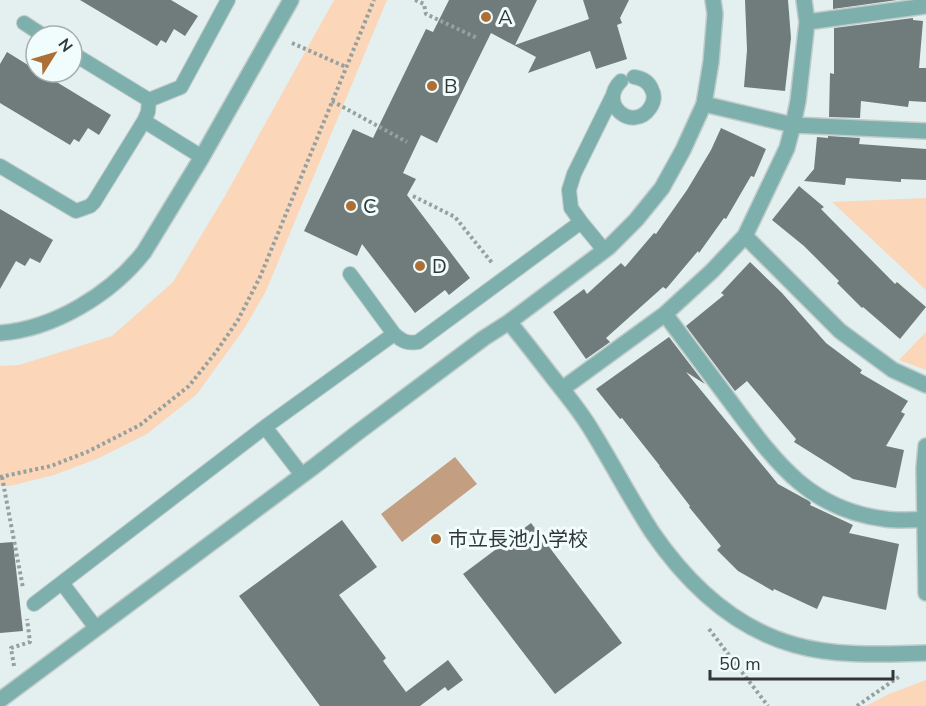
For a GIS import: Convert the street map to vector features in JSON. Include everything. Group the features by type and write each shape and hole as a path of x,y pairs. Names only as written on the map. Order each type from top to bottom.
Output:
{"street":[{"path":"0,333 49,321 85,304 126,272 144,252 202,157 291,0"},
{"path":"0,700 484,338 509,322 604,250 636,220 662,188 704,104 711,62 714,0"},
{"path":"562,389 665,314 712,271 745,236 787,148 793,125 807,22 804,0"},
{"path":"807,22 926,6"},
{"path":"704,104 793,125 926,131"},
{"path":"745,236 840,331 893,370 926,385"},
{"path":"665,314 765,448 802,485 824,500 844,509 886,519 925,519"},
{"path":"509,322 588,424 653,532 696,585 725,611 758,631 793,645 814,650 860,654 926,653"},
{"path":"926,446 924,468 926,593"}],"lane":[{"path":"149,100 181,87 228,0"},
{"path":"84,60 149,100"},
{"path":"604,250 571,208 569,196 571,181 615,87 627,79 640,78 651,87 654,102 645,114 630,118 623,115 614,105 612,97"},
{"path":"0,166 71,209 76,211 90,206 144,121 148,112 149,100"},
{"path":"144,121 202,157"},
{"path":"350,274 394,334 402,341 418,342 581,222"},
{"path":"34,604 265,427 394,334"},
{"path":"265,427 302,475"},
{"path":"62,583 96,628"}],"path":[{"path":"15,549 1,477 51,466 87,452 140,424 189,386 216,352 237,320 260,277 374,0"},
{"path":"415,0 424,4 426,14 477,38"},
{"path":"292,43 346,67"},
{"path":"332,101 407,141"},
{"path":"413,196 455,217 498,271"},
{"path":"709,629 768,706"},
{"path":"14,670 11,648 30,642"},
{"path":"857,706 900,676"}],"shaded area":[{"path":"334,0 387,0 266,291 244,329 197,394 147,434 97,459 54,475 10,486 0,486 0,366 19,365 112,336 173,282 225,196"},
{"path":"926,198 926,290 832,202"},
{"path":"926,332 926,370 899,360"},
{"path":"455,457 477,484 402,542 381,514"},
{"path":"926,680 926,706 866,706 889,694"}],"building":[{"path":"80,0 171,0 198,16 185,36 174,29 166,43 161,40 157,46"},
{"path":"449,0 537,0 515,45 589,19 583,0 629,0 620,18 622,23 617,25 627,59 596,69 590,51 528,73 536,57 491,33 437,143 421,135 403,173 416,179 407,195 470,278 449,295 445,290 415,313 362,244 357,256 304,231 353,129 373,138 426,29 433,32"},
{"path":"745,0 788,0 791,38 785,91 744,87 747,50"},
{"path":"833,0 897,0 833,9"},
{"path":"913,18 913,20 923,21 919,68 926,68 926,102 909,101 908,107 861,101 860,118 829,117 830,73 834,74 834,28"},
{"path":"7,52 24,63 24,84 60,84 111,115 99,135 88,128 79,142 74,139 70,145 0,103 0,64"},
{"path":"721,128 766,149 754,177 751,176 726,219 724,218 699,253 698,251 666,289 663,287 606,338 610,342 586,359 553,312 584,289 587,294 621,263 625,267 654,233 656,234 687,190 711,150"},
{"path":"828,136 860,138 859,144 926,149 926,180 901,179 901,182 846,178 845,185 804,181 814,169 817,137 828,138"},
{"path":"799,186 824,207 821,209 895,284 897,282 926,307 900,339 862,308 804,246 772,220"},
{"path":"0,209 53,240 40,263 30,258 25,266 16,261 0,289"},
{"path":"750,262 782,293 826,343 862,370 860,373 908,401 901,412 905,414 886,446 904,450 896,488 853,479 794,442 796,439 747,381 735,391 686,326 724,295 721,293"},
{"path":"669,337 705,384 686,372 778,484 809,501 810,505 853,525 849,533 899,544 886,610 823,596 817,609 774,589 773,591 738,571 717,550 721,546 622,418 620,419 596,389"},
{"path":"342,520 377,567 339,595 386,658 383,661 406,692 448,660 463,680 448,691 445,687 420,706 320,706 239,596"},
{"path":"531,523 622,643 555,694 463,574"},
{"path":"13,542 23,631 0,633 0,543"}],"place":[{"name":"A","path":"486,17"},
{"name":"B","path":"432,86"},
{"name":"C","path":"351,206"},
{"name":"D","path":"420,266"},
{"name":"市立長池小学校","path":"436,539"}]}
